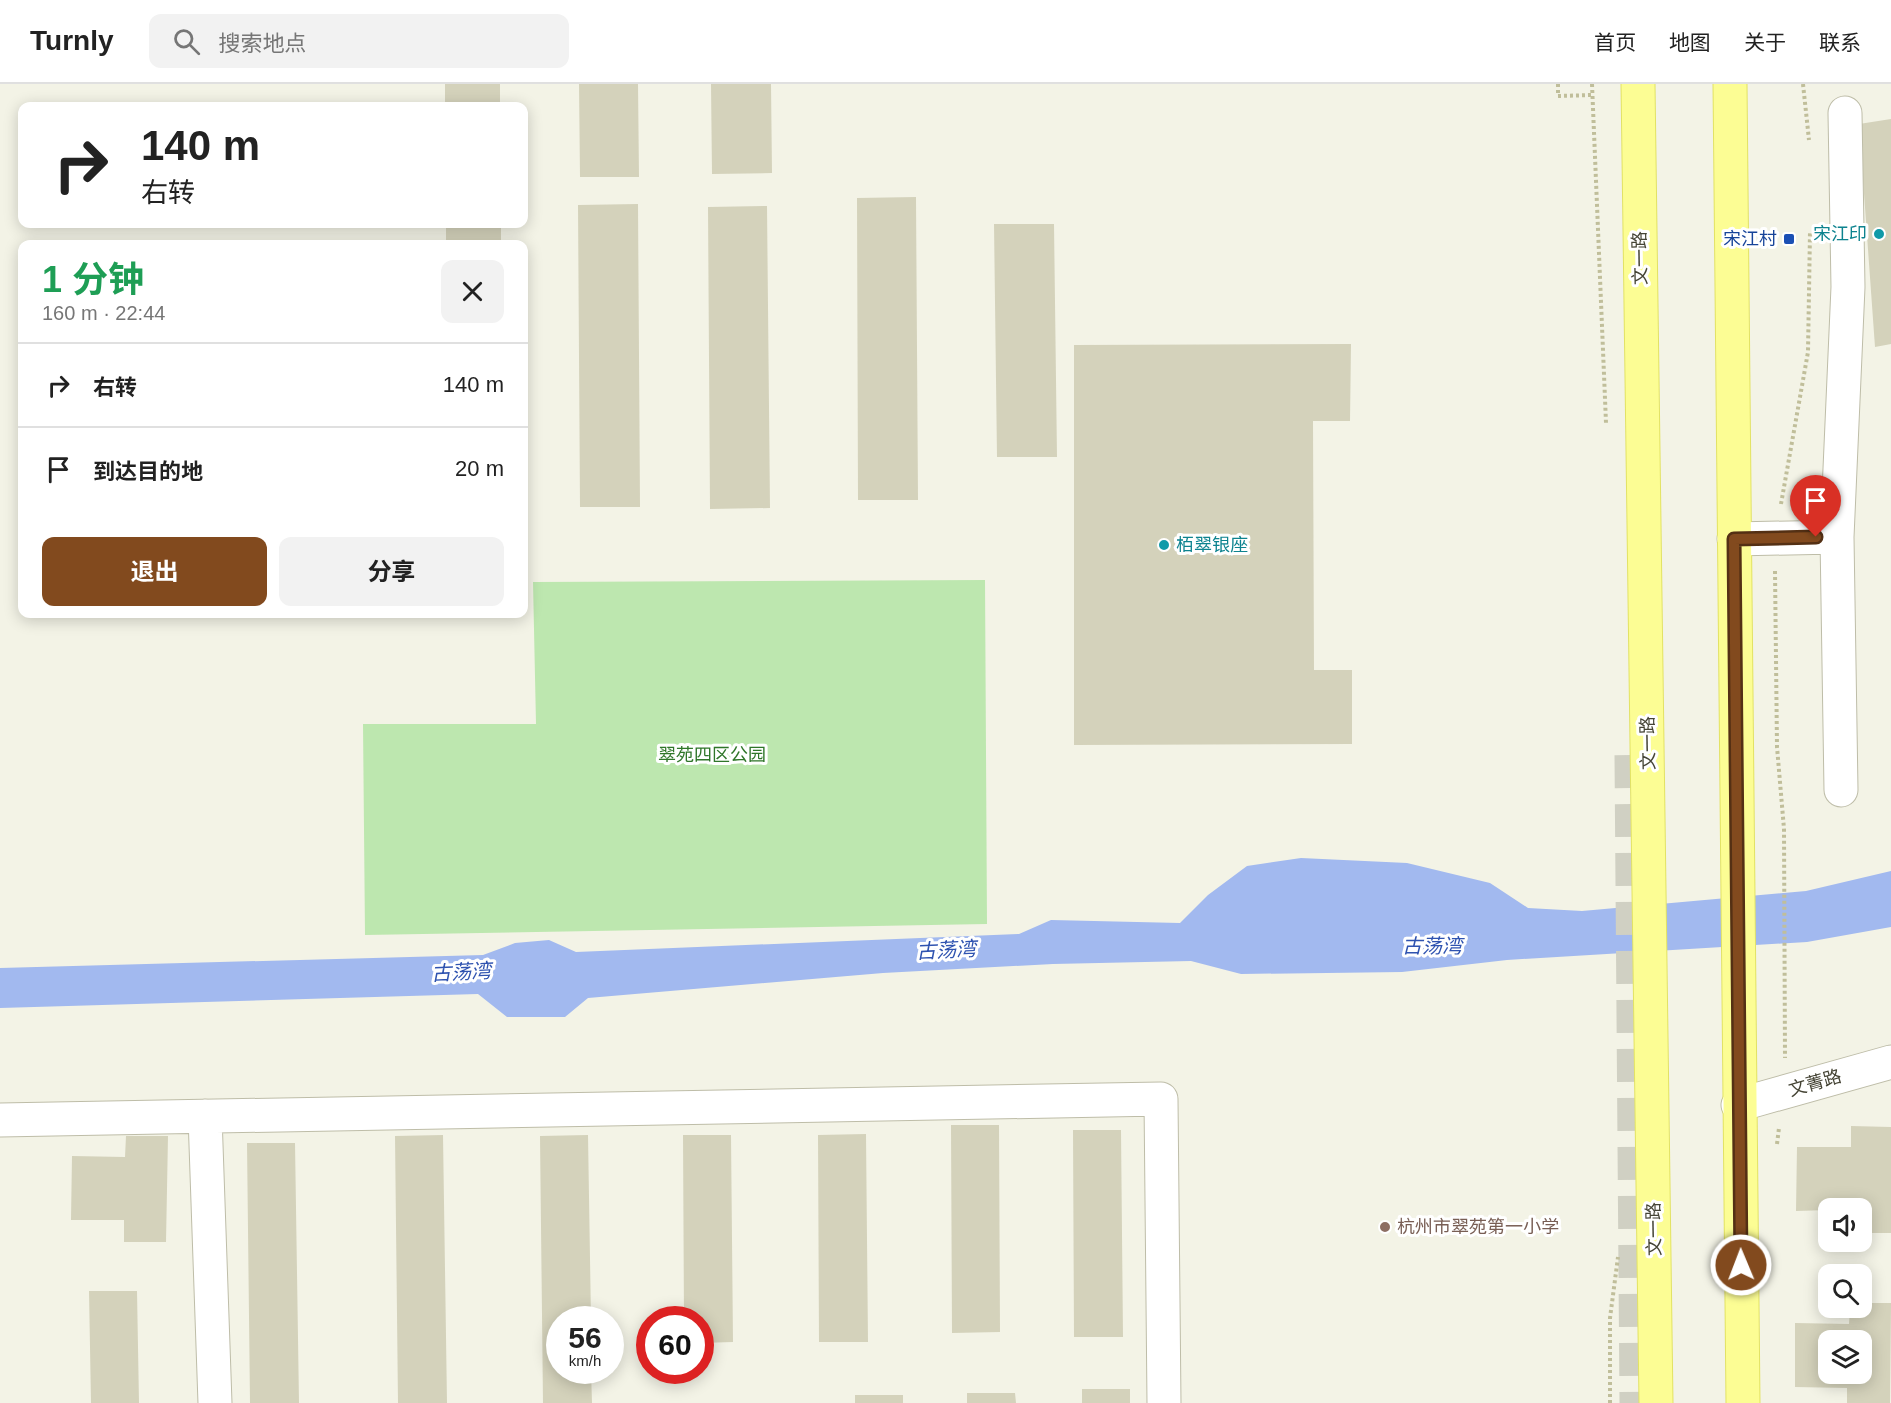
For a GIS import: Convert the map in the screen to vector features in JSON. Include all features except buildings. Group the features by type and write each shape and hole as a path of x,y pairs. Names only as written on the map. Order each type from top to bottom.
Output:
{"main road":[{"name":"文一路","path":"1638,84 1656,1403"},
{"path":"1730,84 1738,1105 1743,1403"}],"street":[{"path":"1841,790 1838,537 1842,386 1848,287 1845,113"},
{"path":"1734,539 1838,537"},
{"name":"文菁路","path":"1738,1105 1891,1062"},
{"path":"0,1120 1161,1099 1164,1403"},
{"path":"205,1116 215,1403"}],"path":[{"path":"1558,84 1558,96 1592,95"},
{"path":"1803,84 1809,142"},
{"path":"1776,1149 1784,1092 1785,1006 1784,829 1778,747 1775,538 1808,352 1810,223"}],"green space":[{"name":"翠苑四区公园","path":"985,580 987,924 365,935 363,724 536,724 533,582"}],"water":[{"name":"古荡湾","path":"1301,858 1407,863 1490,883 1528,908 1582,911 1806,891 1891,871 1891,927 1807,942 1507,960 1402,972 1241,974 1191,961 1053,964 883,973 588,998 565,1017 507,1017 478,994 0,1008 0,968 483,955 515,943 549,940 576,952 1019,934 1051,920 1180,923 1208,895 1247,866"}],"tunnel":[{"path":"1631,755 1636,1403"}],"place":[{"name":"宋江印","path":"1879,234"},
{"name":"宋江村","path":"1789,239"},
{"name":"栢翠银座","path":"1164,545"},
{"name":"杭州市翠苑第一小学","path":"1385,1227"}],"route":[{"path":"1741,1265 1734,539 1816,537"}]}
